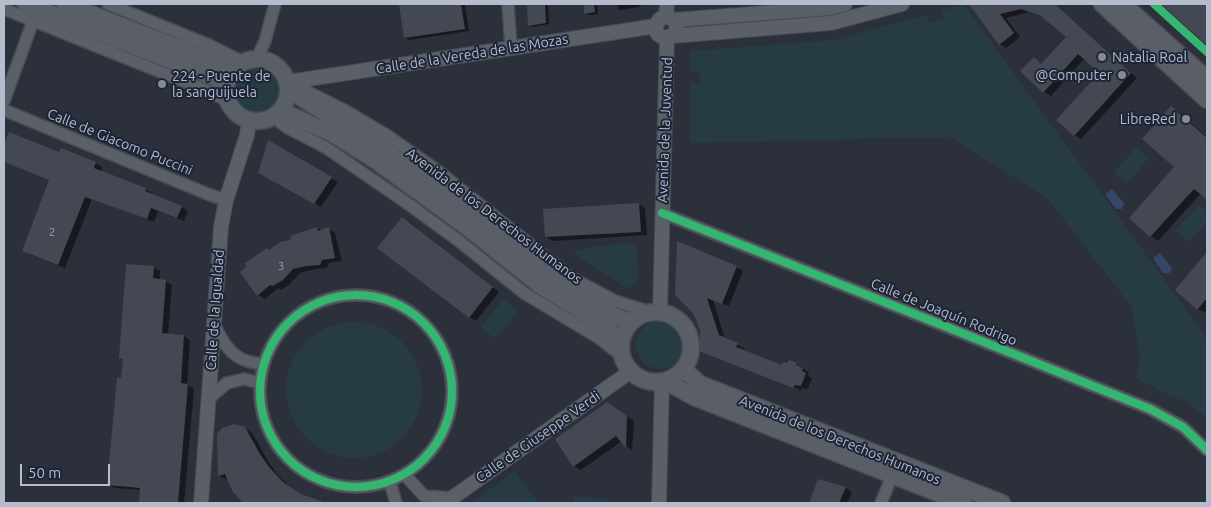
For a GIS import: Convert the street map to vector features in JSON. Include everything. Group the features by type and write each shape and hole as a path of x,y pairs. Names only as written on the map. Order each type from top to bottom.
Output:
{"main road":[{"path":"26,4 213,76 227,84"},
{"path":"65,4 219,63 267,60 276,64 283,72 288,86 288,98 277,114 265,120 249,120 242,117 236,113 228,101 226,89 228,78 245,62"},
{"path":"1102,4 1207,100"},
{"path":"1123,4 1207,80"},
{"name":"Avenida de los Derechos Humanos","path":"288,86 383,149 476,216 548,274 610,314 631,322"},
{"name":"Avenida de los Derechos Humanos","path":"277,114 333,134 375,160 467,227 541,286 605,326 625,357"},
{"path":"655,312 669,314 684,325 689,334 691,352 688,361 677,375 663,381 653,382 638,376 625,357 625,332 631,322 640,316 655,312"},
{"name":"Avenida de los Derechos Humanos","path":"683,369 700,384 1002,503"},
{"name":"Avenida de los Derechos Humanos","path":"663,381 694,397 963,503"}],"street":[{"path":"108,4 245,62 265,41 275,4"},
{"path":"508,4 511,48"},
{"name":"Calle de la Vereda de las Mozas","path":"288,86 511,48 666,17 829,8 844,4"},
{"path":"666,17 657,32 661,36 669,37 831,22 902,4"},
{"path":"4,9 208,91 228,101"},
{"name":"Avenida de la Juventud","path":"655,312 662,213 669,37 675,33 677,28 676,24 666,17"},
{"path":"4,100 33,20"},
{"name":"Avenida de los Derechos Humanos","path":"288,86 308,92 346,111 388,136 438,171 572,278 615,301 655,312"},
{"name":"Calle de Giacomo Puccini","path":"4,110 226,200"},
{"name":"Calle de la Igualdad","path":"200,503 221,227 226,200 247,135 249,120"},
{"name":"Calle de Joaquín Rodrigo","path":"662,213 1150,409 1183,426 1207,450"},
{"path":"357,295 382,299 404,308 424,324 439,344 449,367 452,392 449,416 440,440 424,459 405,475 390,482 358,488 326,484 298,468 276,445 262,416 260,383 263,364 273,341 289,322 309,307 332,298 357,295"},
{"path":"214,323 220,337 232,352 246,361 263,364"},
{"name":"Calle de Giuseppe Verdi","path":"448,501 625,357"},
{"path":"208,402 226,383 244,379 260,383"},
{"path":"659,503 663,381"},
{"path":"405,475 424,496 448,501"},
{"path":"881,503 892,476"},
{"path":"390,482 396,503"}],"shaded area":[{"path":"964,5 1207,338 1207,418 1189,403 1136,378 1140,357 1131,306 1047,198 952,137 690,143 690,83 699,84 700,72 690,71 690,51 833,40 927,15 929,22 944,19 942,10"},
{"path":"252,66 262,66 276,76 280,89 276,102 270,108 262,112 252,112 238,102 234,94 234,84 244,70"},
{"path":"1136,147 1149,158 1126,184 1113,173"},
{"path":"1199,204 1207,212 1207,223 1189,242 1175,231"},
{"path":"637,243 638,280 634,286 627,288 572,253 594,246"},
{"path":"503,299 518,311 496,339 481,328"},
{"path":"655,321 665,321 674,325 680,331 683,336 683,354 674,365 665,369 655,369 646,365 640,359 636,350 636,340 640,331 646,325"},
{"path":"354,322 380,327 402,342 417,364 422,390 417,416 402,438 380,453 354,458 328,453 306,438 291,416 286,390 291,364 306,342 328,327"},
{"path":"515,471 539,503 470,503"},
{"path":"574,496 610,499 609,503 573,503"}],"water":[{"path":"1112,189 1124,203 1122,209 1116,209 1105,194"},
{"path":"1160,253 1172,268 1170,273 1163,273 1153,258"}],"building":[{"path":"399,4 461,4 465,29 404,38"},
{"path":"527,4 545,4 546,23 528,26"},
{"path":"584,4 594,4 595,12 584,14"},
{"path":"969,4 1055,4 1131,73 1074,136 1056,120 1099,73 1078,54 1043,93 1020,71 1034,57 1041,64 1066,37 1041,16 1021,9 1000,14 1014,33 999,45"},
{"path":"1161,4 1207,4 1207,45"},
{"path":"1171,106 1207,138 1207,200 1194,189 1150,237 1129,218 1174,167 1142,139"},
{"path":"9,132 59,152 61,148 96,162 94,168 146,188 145,191 182,206 177,218 151,208 147,219 85,197 58,265 22,251 49,180 4,162 4,144"},
{"path":"268,140 332,177 314,204 258,173"},
{"path":"639,203 641,232 545,237 543,209"},
{"path":"402,217 493,287 469,318 377,248"},
{"path":"317,227 318,231 329,227 335,258 322,260 320,265 293,269 283,280 273,286 270,285 257,296 240,272 247,266 244,264 267,248 269,250 280,242 291,240 290,236"},
{"path":"677,241 737,266 722,304 707,298 719,335 738,343 736,347 782,365 783,362 787,363 789,360 797,363 796,365 803,368 802,371 806,373 801,386 795,385 793,388 699,351 700,331 696,319 692,312 675,295"},
{"path":"1207,252 1207,298 1197,310 1175,290"},
{"path":"126,264 154,266 153,278 166,280 162,333 184,335 181,383 188,384 178,503 139,503 140,488 107,485 117,378 121,378 123,359 119,358"},
{"path":"607,402 627,416 626,448 616,436 573,467 555,439"},
{"path":"234,424 245,427 260,454 283,482 301,494 324,503 243,503 233,492 225,474 218,476 217,434 222,428"},
{"path":"818,479 846,487 839,503 809,503"}],"cycle path":[{"path":"1154,4 1207,52"},
{"path":"662,213 1150,409 1183,427 1207,450"},
{"path":"356,295 375,297 393,302 409,311 424,323 436,338 445,354 450,372 452,391 450,410 445,428 436,444 424,459 409,471 393,480 375,485 356,487 337,485 319,480 303,471 288,459 276,444 267,428 262,410 260,391 262,372 267,354 276,338 288,323 303,311 319,302 337,297 356,295"}],"place":[{"name":"Natalia Roal","path":"1102,57"},
{"name":"@Computer","path":"1122,75"},
{"name":"224 - Puente de la sanguijuela","path":"162,84"},
{"name":"LibreRed","path":"1186,119"}]}
